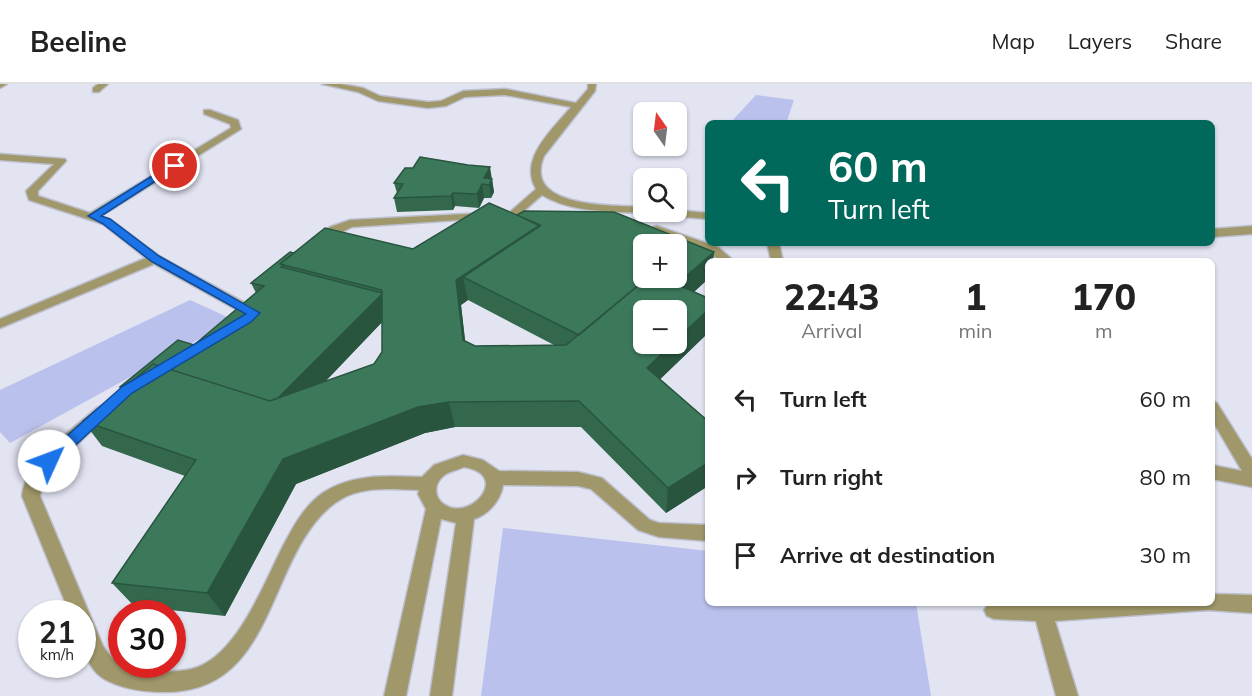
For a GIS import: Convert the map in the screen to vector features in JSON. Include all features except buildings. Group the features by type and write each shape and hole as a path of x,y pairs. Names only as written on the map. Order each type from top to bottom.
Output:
{"street":[{"path":"326,84 346,86 378,98 428,105 443,104 463,94 505,92 579,106"},
{"path":"592,84 592,89 536,163 536,179 540,191 554,200 633,209"},
{"path":"93,216 236,129 235,122 207,112"},
{"path":"0,157 61,161 56,169 38,183 32,191 33,198 106,222 155,259 252,311"},
{"path":"506,221 540,191"},
{"path":"687,214 705,216"},
{"path":"311,245 334,230 350,224 473,216 523,226"},
{"path":"642,228 654,229 714,250 724,258"},
{"path":"1215,233 1252,230"},
{"path":"0,324 155,259"},
{"path":"74,600 31,496 31,489 39,470 112,403"},
{"path":"1215,413 1252,473"},
{"path":"463,461 483,465 490,471 496,487 492,495 477,510 466,514 443,514 428,502 426,493 428,484 441,468 463,461"},
{"path":"1215,473 1252,480"},
{"path":"494,478 578,479 596,483 632,517 644,525 659,530 705,533"},
{"path":"96,653 106,668 119,677 171,683 191,680 213,671 231,657 244,640 303,525 315,508 332,494 351,486 373,482 428,484"},
{"path":"395,696 434,509"},
{"path":"441,696 466,514"},
{"path":"1215,603 1252,604"},
{"path":"994,610 1043,613 1156,606"},
{"path":"1043,613 1067,696"}],"shaded area":[{"path":"756,95 794,100 787,120 733,120"},
{"path":"190,300 234,320 10,443 0,432 0,390"},
{"path":"503,528 705,551 705,606 916,606 931,696 481,696"}],"route":[{"path":"49,461 128,389 247,320 254,313 155,259 106,222 93,216 175,166"}]}
